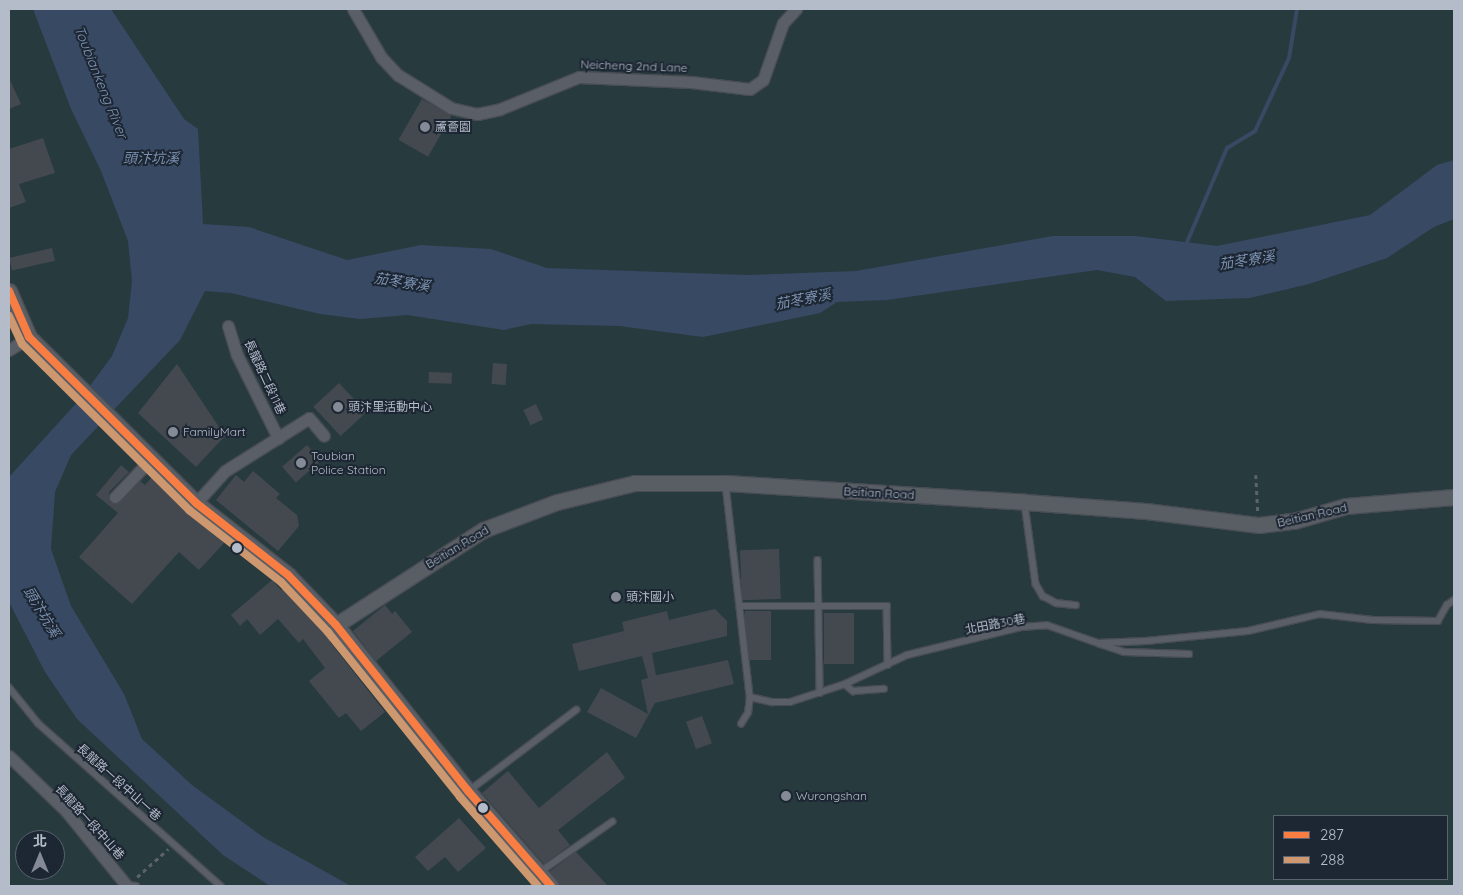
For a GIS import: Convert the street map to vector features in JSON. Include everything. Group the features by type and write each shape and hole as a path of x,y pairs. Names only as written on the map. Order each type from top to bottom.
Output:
{"street":[{"name":"Neicheng 2nd Lane","path":"353,9 381,57 398,75 451,108 477,114 500,109 579,77 691,82 750,89 763,80 783,23 796,9"},
{"path":"9,291 29,337 196,503 288,576 336,624 468,791 550,886"},
{"name":"長龍路二段11巷","path":"228,326 237,355 278,438"},
{"path":"9,350 29,337"},
{"name":"長龍路二段11巷","path":"196,503 225,470 309,418 324,436"},
{"path":"115,496 152,458"},
{"name":"Beitian Road","path":"336,624 484,530 557,502 635,483 726,483 1025,502 1146,511 1259,525 1294,521 1346,506 1454,497"},
{"name":"長龍路一段中山巷","path":"9,756 66,811 130,886"}],"lane":[{"path":"726,483 750,697 748,713 741,724"},
{"path":"1025,502 1036,584 1043,596 1056,603 1076,605"},
{"path":"818,560 816,606 820,692"},
{"name":"北田路30巷","path":"750,697 772,702 790,702 845,684 907,655 1020,627 1047,625 1098,643 1248,631 1320,614 1373,620 1438,621 1447,605 1454,600"},
{"path":"740,606 887,606 888,665"},
{"path":"1098,643 1124,652 1189,654"},
{"path":"845,684 853,691 884,688"},
{"name":"長龍路一段中山一巷","path":"9,687 38,723 221,886"},
{"path":"468,791 576,710"},
{"path":"539,872 612,822"}],"path":[{"path":"1256,475 1259,525"},
{"path":"130,886 173,845"}],"green space":[{"path":"9,9 1454,9 1454,886 9,886"}],"water":[{"path":"33,9 111,9 184,119 198,129 203,224 249,227 347,260 421,245 491,249 547,268 747,275 856,271 1053,236 1136,236 1217,246 1370,215 1437,165 1454,160 1454,219 1434,227 1387,258 1309,284 1250,298 1166,301 1135,277 1097,270 887,300 837,302 820,313 703,337 619,326 531,324 504,330 407,315 360,319 320,314 231,293 205,291 180,340 71,455 55,492 51,549 71,606 124,694 142,739 192,785 263,837 351,886 270,886 223,855 77,719 45,672 9,602 9,477 81,398 112,356 128,318 132,281 128,241 101,171 71,109"}],"building":[{"path":"9,78 21,104 9,109"},
{"name":"蘆薈園","path":"422,99 451,116 428,157 398,140"},
{"path":"43,138 55,173 19,184 26,202 9,208 9,149"},
{"path":"52,248 55,261 12,271 9,258"},
{"path":"493,363 507,364 506,385 492,384"},
{"path":"177,364 225,436 196,467 138,413"},
{"path":"429,372 452,373 452,384 429,383"},
{"name":"頭汴里活動中心","path":"339,383 366,412 341,436 313,407"},
{"path":"536,404 543,419 530,425 523,410"},
{"name":"Toubian Police Station","path":"307,445 321,461 296,482 282,467"},
{"path":"121,465 129,472 109,492 110,503 120,502 140,481 145,485 152,477 225,542 199,570 179,552 132,604 79,557 118,513 96,495"},
{"path":"253,471 280,494 276,498 297,515 299,526 278,551 216,500 236,475 244,482"},
{"path":"779,549 781,599 742,600 740,550"},
{"path":"272,580 281,590 286,586 335,638 330,642 385,712 361,731 346,713 339,718 309,681 325,668 303,639 299,643 278,619 260,635 247,619 240,626 231,615"},
{"path":"385,605 392,614 395,611 412,632 376,661 353,631"},
{"path":"715,609 727,621 727,636 652,653 656,675 728,660 734,684 655,703 636,738 587,712 601,688 648,714 641,680 648,678 642,656 579,671 572,644 624,631 622,622 667,611 669,620"},
{"path":"745,611 771,611 771,660 745,660"},
{"path":"824,613 854,613 854,664 824,664"},
{"path":"702,716 712,743 696,749 686,722"},
{"path":"607,752 625,778 558,830 570,845 544,864 482,793 508,771 539,808"},
{"path":"459,818 486,848 458,872 445,857 428,871 415,857"},
{"path":"576,852 608,886 560,886 550,871"}],"waterway":[{"path":"1185,247 1227,148 1255,131 1289,58 1297,9"}],"transit line":[{"name":"287","path":"9,291 29,337 196,503 288,575 336,625 468,791 551,886"},
{"name":"288","path":"9,316 22,344 189,510 281,582 328,632 460,797 538,886"}],"place":[{"name":"蘆薈園","path":"425,127"},
{"name":"頭汴里活動中心","path":"338,407"},
{"name":"FamilyMart","path":"173,432"},
{"name":"Toubian Police Station","path":"301,463"},
{"name":"頭汴國小","path":"616,597"},
{"name":"Wurongshan","path":"786,796"}],"water label":[{"name":"Toubiankeng River","path":"101,82"},
{"name":"頭汴坑溪","path":"151,158"},
{"name":"茄苳寮溪","path":"1247,260"},
{"name":"茄苳寮溪","path":"402,282"},
{"name":"茄苳寮溪","path":"803,299"},
{"name":"頭汴坑溪","path":"42,612"}]}
